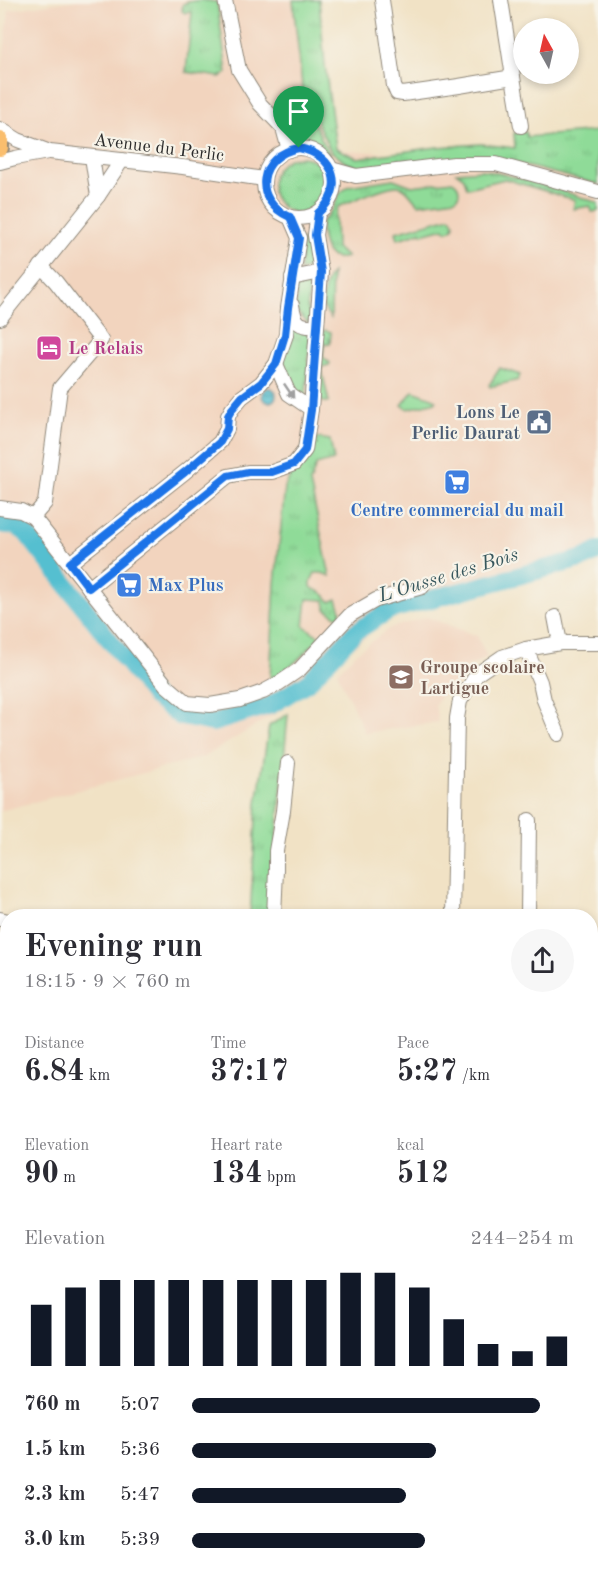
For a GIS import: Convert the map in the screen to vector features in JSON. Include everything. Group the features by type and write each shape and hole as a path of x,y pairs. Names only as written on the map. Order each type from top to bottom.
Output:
{"main road":[{"path":"0,140 0,148"}],"street":[{"path":"225,0 239,70 260,104 283,128 289,150"},
{"path":"382,0 394,87 397,93 403,94 513,77 501,0"},
{"path":"514,84 521,126"},
{"name":"Avenue du Perlic","path":"0,129 18,140 50,152 264,179"},
{"path":"299,148 309,150 318,154 331,169 334,179 333,190 325,207 318,213 309,217 290,217 273,207 268,199 264,179 267,170 280,154 299,148"},
{"name":"Avenue du Perlic","path":"0,162 50,152"},
{"path":"92,157 98,196"},
{"path":"0,318 98,196 122,160"},
{"path":"331,169 356,176 454,164 496,165 598,192"},
{"path":"333,190 356,176"},
{"path":"89,588 228,476 248,472 272,472 294,464 305,450 311,410 321,272 315,235 318,213"},
{"path":"70,563 220,442 227,429 228,416 232,409 242,397 261,383 276,364 285,335 299,238 290,217"},
{"path":"33,517 45,503 60,388 101,340 41,266"},
{"path":"291,285 321,272"},
{"path":"291,285 294,317 297,322 306,327 318,326"},
{"path":"276,364 289,394 311,410"},
{"path":"0,508 21,511 33,517 166,685 187,703 210,705 240,700 263,692 300,669 350,615 376,600 422,587"},
{"path":"555,616 560,643"},
{"path":"453,909 457,718 460,701 477,674 502,657 526,649 560,643 598,643"},
{"path":"526,649 558,734"},
{"path":"274,909 276,851 284,811 288,763"},
{"path":"528,909 529,820"}],"shaded area":[{"path":"78,0 298,0 323,149 598,166 598,561 385,620 280,711 204,757 0,811 0,165 10,149 0,121 0,85 9,10"},
{"name":"Groupe scolaire Lartigue","path":"427,617 477,636 487,657 466,666 467,673 457,686 441,696 435,704 438,722 365,733 337,672 356,653 390,628"}],"green space":[{"path":"201,0 217,2 227,73 220,77 186,72 192,12 182,11 183,4"},
{"path":"293,0 319,0 336,148 357,158 437,147 481,144 515,148 514,133 526,132 527,137 598,131 598,184 498,159 358,170 358,167 345,162 331,151 313,114 315,104 311,105 310,112 290,122 283,115 285,109 304,105"},
{"path":"311,117 328,155 312,145 303,143 291,126"},
{"path":"295,157 305,157 320,165 326,174 328,185 326,196 320,205 305,213 295,213 284,208 277,201 272,190 272,180 277,169 284,162"},
{"path":"482,170 526,180 598,203 598,211 592,212 590,206 573,209 575,200 505,179 467,188 464,178 456,172"},
{"path":"393,179 412,186 452,181 458,188 458,197 419,204 404,188 397,186 371,193 338,207 335,216 336,248 347,257 333,257 329,254 323,244 321,223 332,210 340,193 349,186"},
{"path":"450,217 454,223 451,230 446,231 444,228 398,239 396,232"},
{"path":"310,239 314,267 300,271 302,240"},
{"path":"332,273 331,318 324,309 323,301 326,284"},
{"path":"303,282 308,287 307,308 311,315 309,324 296,311 297,296 293,286"},
{"path":"294,327 308,333 310,338 306,395 298,398 280,363 289,329"},
{"path":"325,330 331,332 330,343 324,344 323,357 330,363 321,367 329,402 317,399"},
{"path":"500,368 520,375 518,380 490,387 489,385"},
{"path":"413,391 435,399 436,402 408,409 402,405"},
{"path":"317,438 330,440 334,460 316,465 310,483 330,576 315,573 311,587 324,594 330,602 337,599 341,611 339,618 326,609 325,600 307,599 304,626 320,637 291,666 270,679 275,584 285,487 292,472 305,460"},
{"path":"288,714 271,909 250,909 257,803 269,726"}],"water":[{"path":"266,388 272,388 276,395 272,402 266,402 262,398 262,392"}],"waterway":[{"name":"L'Ousse des Bois","path":"0,524 16,526 26,533 154,697 181,717 213,723 271,705 308,682 355,632 390,610 585,558 598,551"}],"place":[{"name":"Le Relais","path":"49,348"},
{"name":"Lons Le Perlic Daurat","path":"539,422"},
{"name":"Centre commercial du mail","path":"457,482"},
{"name":"Max Plus","path":"129,585"},
{"name":"Groupe scolaire Lartigue","path":"401,677"}],"route":[{"path":"299,148 318,154 326,161 334,179 330,199 318,213 315,235 321,272 311,410 305,450 294,464 272,472 248,472 228,476 89,588 70,563 220,442 227,429 228,416 232,409 242,397 261,383 277,362 285,335 299,238 290,217 273,207 268,199 264,179 267,170 280,154 299,148"}]}
